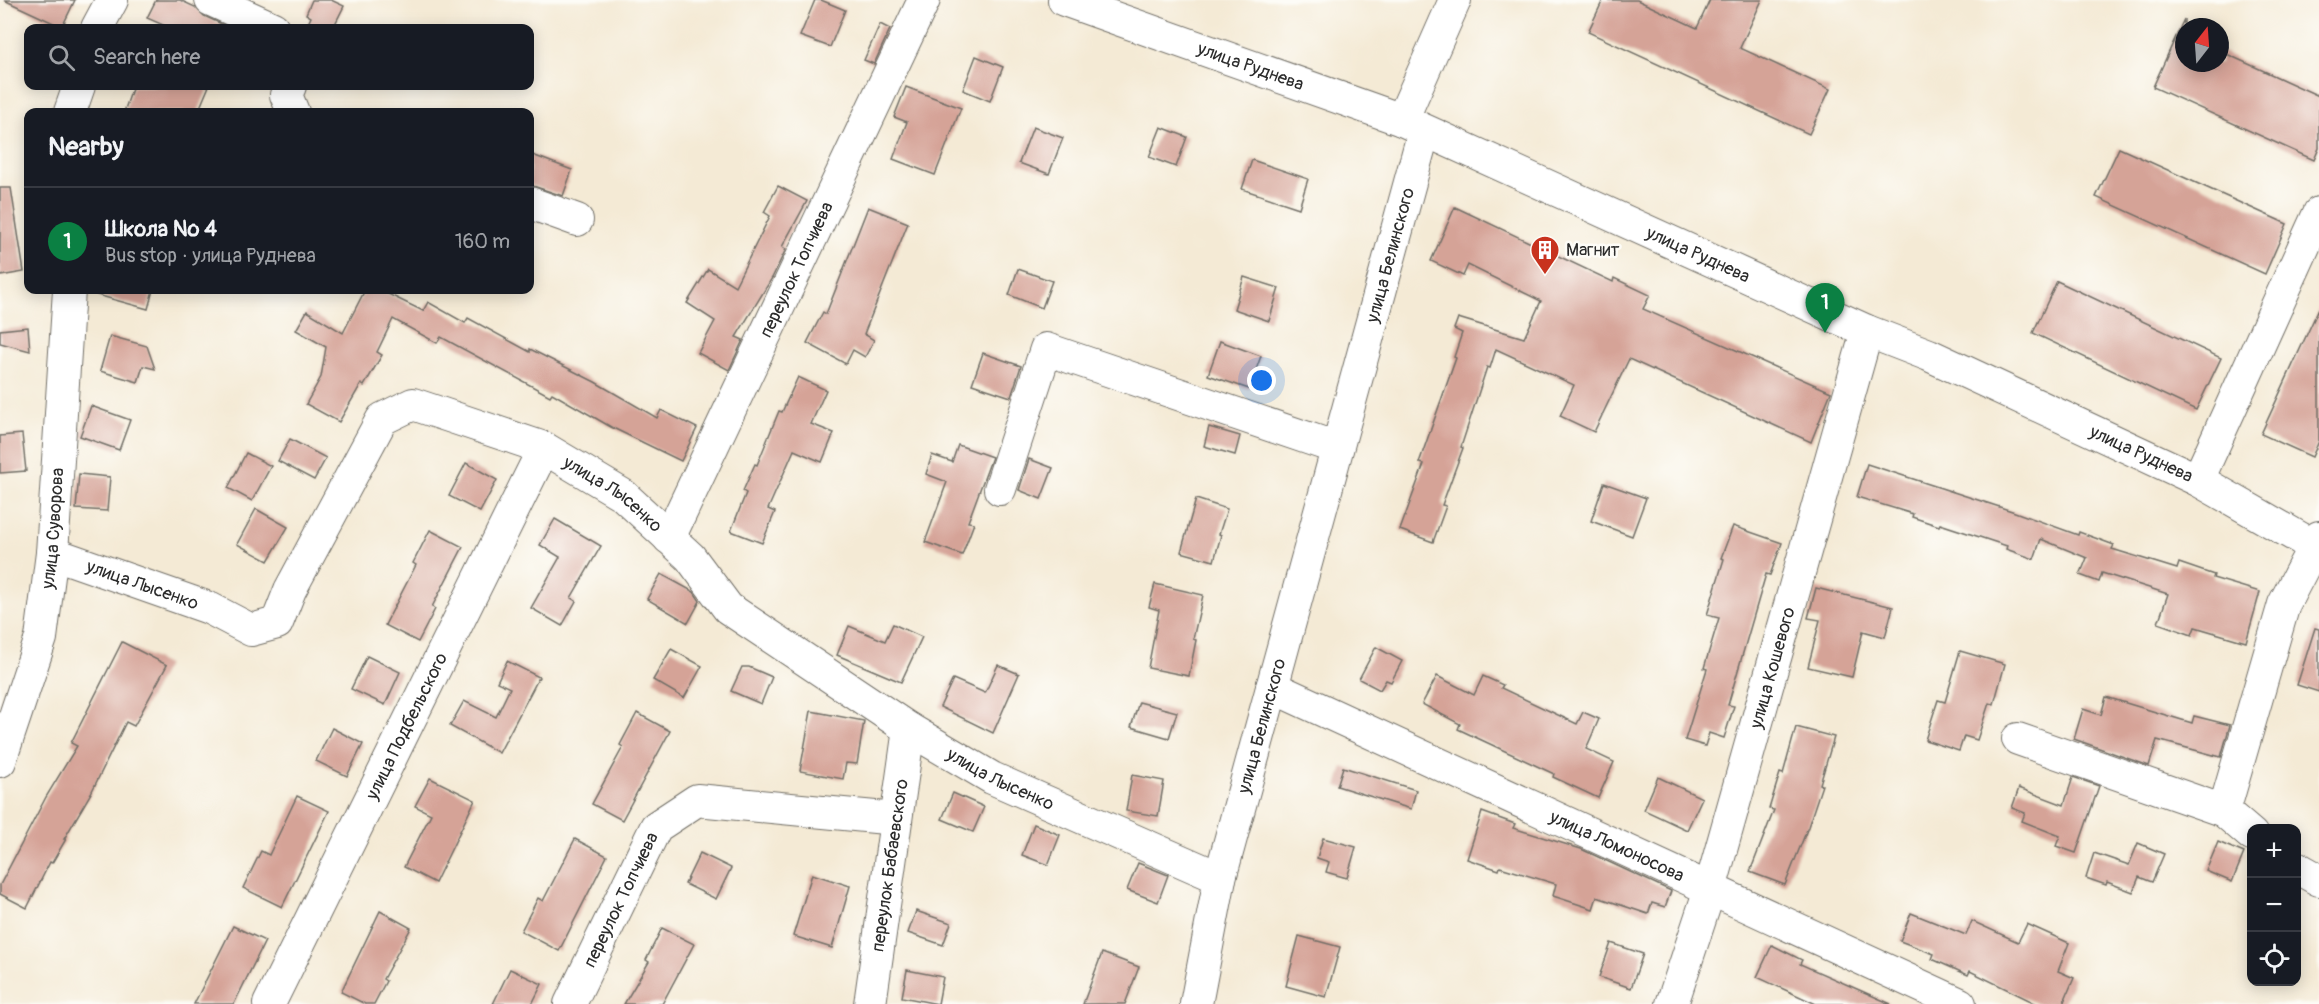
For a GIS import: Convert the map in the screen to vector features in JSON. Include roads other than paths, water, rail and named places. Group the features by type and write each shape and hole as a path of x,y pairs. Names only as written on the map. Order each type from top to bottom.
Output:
{"street":[{"path":"99,24 112,0"},
{"path":"211,0 264,24"},
{"name":"переулок Топчиева","path":"669,538 924,0"},
{"name":"улица Руднева","path":"1064,0 1413,125 1867,331 1929,355 2198,480 2318,544 2284,604 2224,812"},
{"name":"улица Белинского","path":"1196,1004 1220,878 1337,448 1413,125 1455,0"},
{"path":"71,108 78,90"},
{"path":"288,90 286,94 291,108"},
{"path":"534,204 577,220"},
{"path":"2198,480 2319,213"},
{"name":"улица Суворова","path":"0,761 40,638 52,554 69,294"},
{"name":"улица Кошевого","path":"1672,1004 1710,889 1867,331"},
{"path":"1000,489 1046,349 1337,448"},
{"name":"улица Лысенко","path":"52,554 209,608 251,630 277,623 290,590 382,419 412,404 544,448 623,495 690,557 728,608 909,729 992,778 1220,878"},
{"name":"улица Подбельского","path":"269,1004 544,448"},
{"name":"улица Ломоносова","path":"1272,687 1960,1004"},
{"name":"переулок Бабаевского","path":"870,1004 909,729"},
{"path":"2018,739 2224,812 2247,831"},
{"name":"переулок Топчиева","path":"570,1004 656,827 696,800 896,819"},
{"path":"2301,870 2319,880"}],"place":[{"name":"Магнит","path":"1545,276"},
{"name":"Школа № 4","path":"1825,333"}]}
